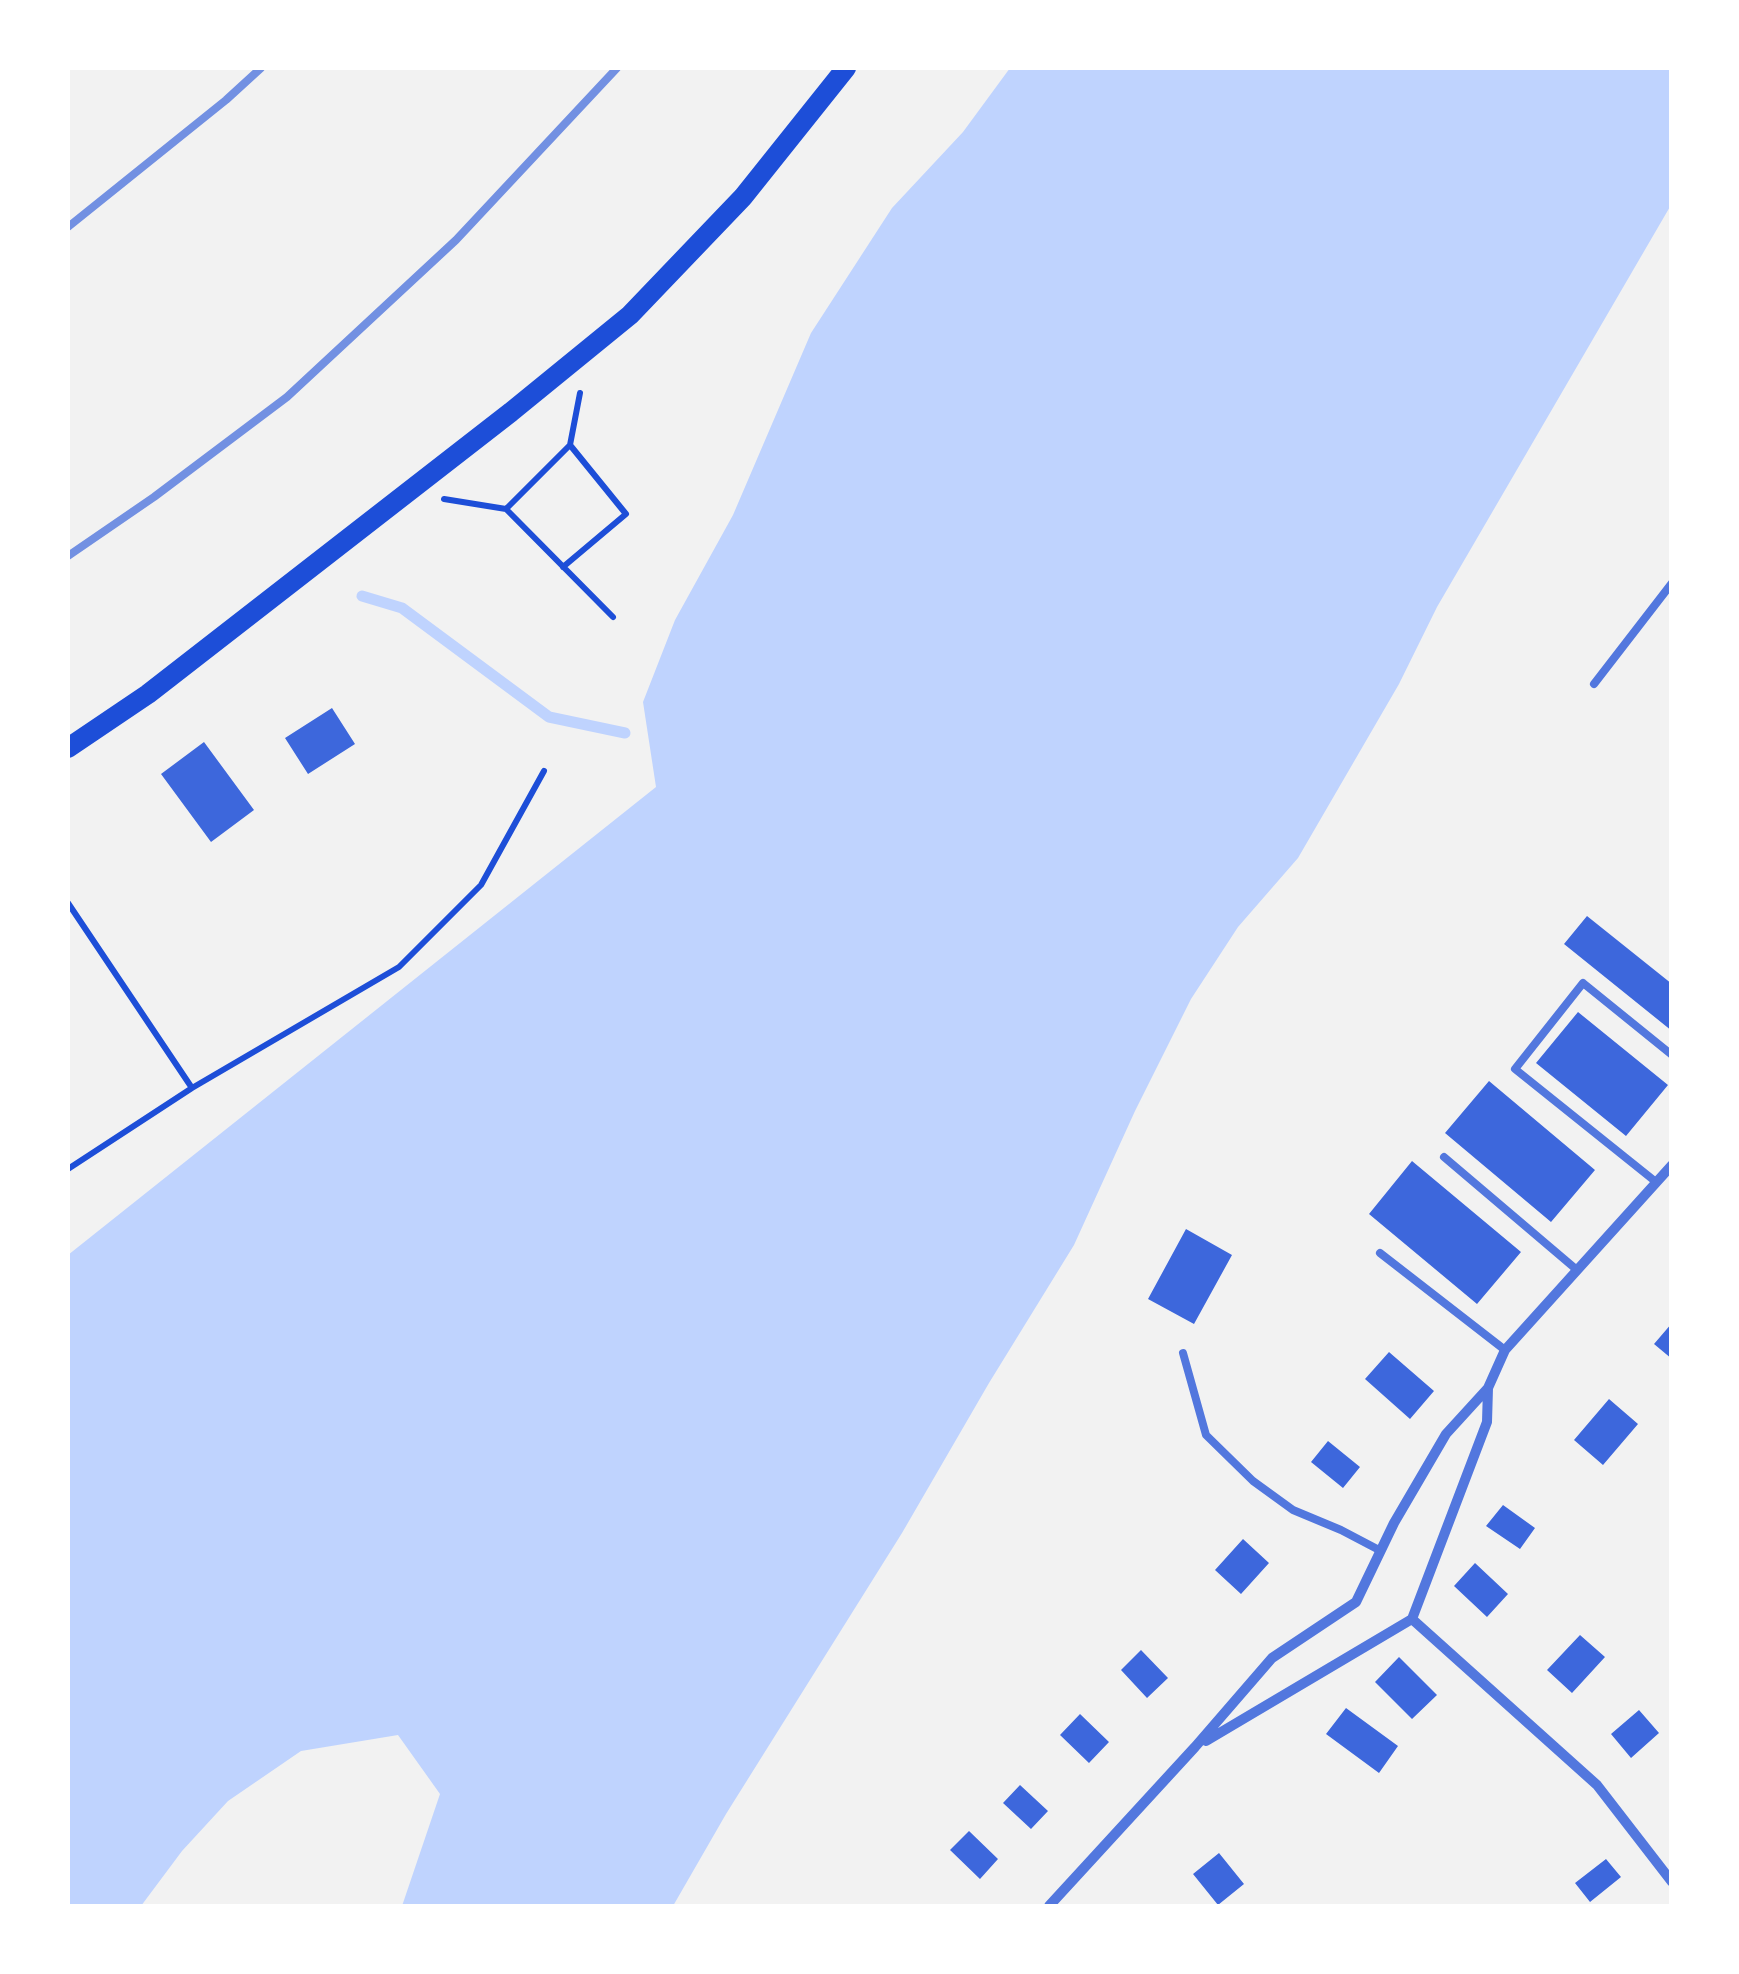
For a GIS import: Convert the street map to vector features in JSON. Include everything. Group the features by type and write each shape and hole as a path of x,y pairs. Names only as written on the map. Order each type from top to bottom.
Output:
{"main road":[{"path":"68,748 148,694 630,315 742,196 846,68"}],"street":[{"path":"1050,1906 1272,1658 1356,1602 1446,1434 1488,1388 1504,1350 1672,1165"},
{"path":"1195,1748 1412,1619 1487,1422 1488,1388"},
{"path":"1412,1619 1597,1785 1672,1882"}],"lane":[{"path":"1594,684 1672,583"},
{"path":"1656,1182 1515,1069 1583,983 1672,1055"},
{"path":"1444,1157 1577,1270"},
{"path":"1380,1253 1504,1350"},
{"path":"1183,1353 1206,1435 1252,1481 1293,1510 1381,1551"}],"path":[{"path":"506,509 570,446 588,350"},
{"path":"563,567 626,514 570,446"},
{"path":"408,492 506,509 613,617"},
{"path":"68,1168 192,1088 400,967 481,884 544,771"},
{"path":"68,903 192,1088"}],"water":[{"path":"1010,68 1671,68 1671,205 1437,607 1399,684 1298,858 1238,927 1191,999 1074,1245 673,1906 402,1906 440,1794 398,1735 301,1751 228,1801 182,1851 141,1906 68,1906 68,1255 656,787 643,702 675,620 733,515 811,333 892,208 963,132"}],"building":[{"path":"332,708 355,744 308,774 285,738"},
{"path":"204,742 254,810 211,842 161,774"},
{"path":"1587,916 1672,984 1672,1031 1564,944"},
{"path":"1578,1012 1668,1085 1626,1136 1536,1063"},
{"path":"1489,1081 1595,1170 1551,1222 1445,1133"},
{"path":"1412,1161 1521,1252 1477,1304 1369,1214"},
{"path":"1186,1229 1232,1255 1194,1324 1148,1299"},
{"path":"1672,1323 1672,1359 1654,1344"},
{"path":"1389,1352 1434,1391 1410,1419 1365,1379"},
{"path":"1609,1399 1638,1424 1603,1465 1574,1440"},
{"path":"1328,1441 1360,1467 1343,1488 1311,1462"},
{"path":"1503,1505 1535,1528 1520,1549 1486,1526"},
{"path":"1243,1539 1269,1563 1241,1594 1215,1570"},
{"path":"1475,1563 1508,1594 1487,1617 1454,1586"},
{"path":"1580,1635 1605,1657 1572,1693 1547,1670"},
{"path":"1141,1650 1168,1678 1147,1698 1121,1670"},
{"path":"1399,1657 1437,1695 1412,1719 1375,1682"},
{"path":"1346,1708 1398,1746 1379,1773 1326,1734"},
{"path":"1639,1710 1659,1733 1631,1758 1611,1734"},
{"path":"1080,1714 1109,1742 1089,1763 1060,1735"},
{"path":"1020,1785 1048,1811 1031,1829 1003,1803"},
{"path":"969,1831 998,1859 980,1879 950,1850"},
{"path":"1219,1853 1244,1884 1218,1905 1193,1874"},
{"path":"1606,1859 1621,1877 1590,1902 1575,1883"}],"waterway":[{"path":"362,596 402,608 549,717 625,733"}],"railway":[{"path":"68,227 261,68"},
{"path":"68,556 287,397 456,240 617,68"}]}
